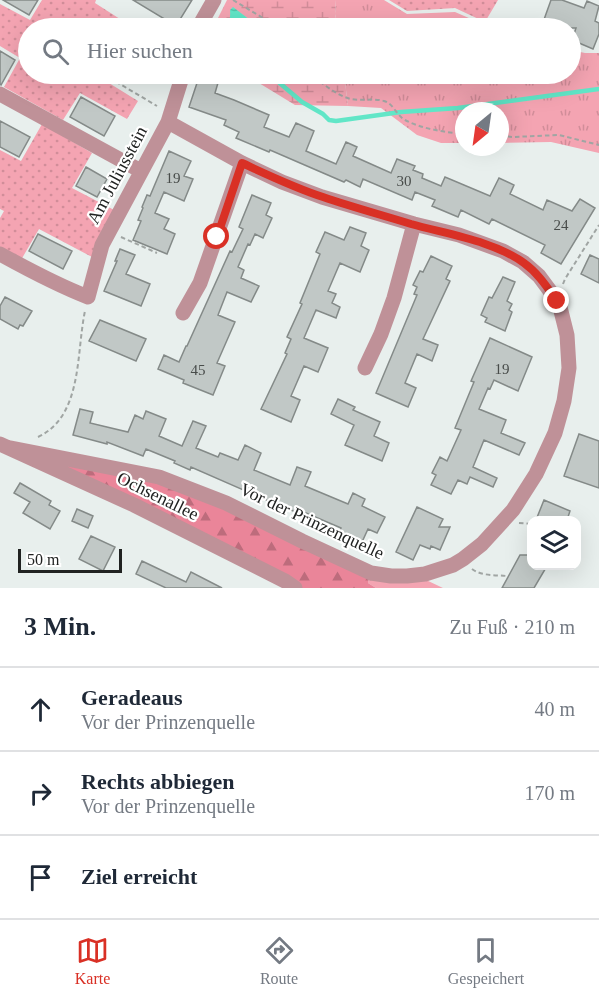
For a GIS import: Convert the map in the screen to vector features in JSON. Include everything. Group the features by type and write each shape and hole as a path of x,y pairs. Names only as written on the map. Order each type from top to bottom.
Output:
{"street":[{"path":"204,18 214,0"},
{"name":"Am Juliusstein","path":"88,297 102,245 169,118 180,84"},
{"path":"0,93 141,171"},
{"name":"Vor der Prinzenquelle","path":"6,446 159,477 226,503 370,573 407,576 425,574 464,559 482,544 513,510 536,474 555,433 564,401 568,368 567,335 557,301 539,276 523,262 503,251 459,235 322,197 282,182 242,163 169,118"},
{"path":"183,313 200,283 242,163"},
{"path":"365,368 394,298 414,224"},
{"path":"0,254 52,282 88,297"},
{"name":"Ochsenallee","path":"6,446 134,505 295,588"}],"path":[{"path":"233,0 263,18"},
{"path":"118,84 169,118"},
{"path":"324,84 352,99 383,100 390,104 404,120 426,128 455,133"},
{"path":"509,137 559,135 599,144"},
{"path":"557,301 565,279 599,225"},
{"path":"109,231 157,253"},
{"path":"30,437 38,437 50,432 69,404 75,382 88,297"},
{"path":"464,559 474,572 507,576"}],"green space":[{"path":"42,0 96,0 95,3 118,18 31,18"},
{"path":"227,0 336,0 336,18 247,18 233,8 231,18 218,18"},
{"path":"336,0 384,0 407,14 455,12 469,18 336,18"},
{"path":"389,0 498,0 487,18 476,18 455,8 407,11"},
{"path":"0,4 26,18 18,18 18,57 0,46"},
{"path":"581,52 599,53 599,153 551,142 509,143 509,102 455,102 455,143 441,143 417,135 381,108 348,106 345,84 581,84"},
{"path":"18,62 18,84 111,84 138,101 127,119 80,93 63,120 4,87"},
{"path":"260,84 345,84 348,106 295,105"},
{"path":"42,124 92,153 72,188 116,211 92,257 39,229 21,260 0,248 0,218 4,211 0,209 0,150 21,161"},
{"path":"39,457 158,482 224,506 369,578 368,583 376,588 302,588"},
{"path":"369,578 424,579 443,588 376,588 368,583"}],"water":[{"path":"233,7 247,18 230,18 230,10"}],"building":[{"path":"3,0 38,0 29,15"},
{"path":"133,0 192,0 181,18 163,18"},
{"path":"551,0 562,0 584,8 587,1 599,6 595,21 599,23 599,34 593,49 581,44 581,18 545,18"},
{"path":"0,51 15,60 1,85 0,84"},
{"path":"197,84 218,84 215,93 269,115 264,127 289,137 296,123 314,131 306,151 336,164 346,142 357,147 353,156 391,173 397,159 415,166 413,170 423,174 422,178 441,186 445,177 490,196 499,178 514,185 510,194 543,210 547,200 572,211 580,199 595,208 561,264 541,253 545,245 492,219 489,224 461,210 458,217 432,206 435,200 415,192 412,200 363,179 360,187 346,180 344,182 236,138 239,132 224,125 226,120 189,107"},
{"path":"81,97 115,116 104,136 70,117"},
{"path":"0,121 30,137 19,157 0,147"},
{"path":"169,151 191,161 184,176 193,179 184,201 164,192 155,213 169,219 164,229 175,234 167,254 133,240 141,221 138,220 142,207 147,195 150,196"},
{"path":"86,167 107,179 97,197 76,186"},
{"path":"252,195 271,203 266,215 272,218 263,238 255,234 250,245 248,244 238,267 244,270 241,278 259,286 251,302 227,292 218,315 235,322 217,363 225,366 213,395 183,383 184,380 158,369 164,355 179,362 230,251 232,252 243,229 239,227"},
{"path":"350,227 366,233 361,246 369,250 360,272 340,263 328,291 336,294 332,303 340,307 336,318 316,310 304,338 328,348 318,372 304,366 291,396 300,400 291,422 261,409 287,354 285,353 291,339 287,337 302,304 300,303 320,254 316,252 325,232 344,240"},
{"path":"38,234 72,251 63,269 29,251"},
{"path":"120,249 135,255 126,274 150,284 141,306 104,291"},
{"path":"590,255 599,259 599,283 581,274"},
{"path":"431,256 452,266 446,279 450,281 423,339 438,345 432,361 417,354 405,383 416,388 408,407 376,393 417,295 414,294 417,287 413,285"},
{"path":"503,277 515,282 507,301 512,304 509,310 512,312 505,331 485,322 487,318 481,315 489,297 492,298"},
{"path":"5,297 32,311 23,326 20,325 18,329 0,319 0,306"},
{"path":"100,320 146,339 136,361 89,341"},
{"path":"490,338 532,357 518,391 494,380 479,409 506,420 501,433 525,443 519,455 484,440 473,467 497,478 493,487 470,477 467,484 458,480 451,494 431,485 436,475 432,473 440,457 447,461 461,430 455,428 474,382 471,381"},
{"path":"338,399 355,407 353,410 380,422 374,436 389,443 382,461 345,445 354,425 331,414"},
{"path":"80,409 93,412 90,423 128,432 135,415 143,419 146,411 166,419 159,436 182,446 193,421 206,426 196,448 218,457 220,453 238,460 245,445 261,453 254,470 290,485 297,467 311,472 305,486 348,504 353,493 365,499 362,506 385,517 377,533 368,529 362,542 340,532 341,528 299,510 298,513 191,467 190,470 146,449 143,456 107,442 107,444 73,435"},
{"path":"579,434 599,441 599,488 564,476"},
{"path":"20,483 51,501 49,505 60,511 50,529 23,513 30,502 14,493"},
{"path":"544,500 570,511 568,516 538,516"},
{"path":"417,507 443,519 439,527 450,527 440,550 420,545 413,560 396,552"},
{"path":"77,509 93,516 88,528 72,521"},
{"path":"91,536 115,547 103,571 79,559"},
{"path":"520,555 527,555 527,570 545,570 534,588 502,588"},
{"path":"142,561 186,582 191,572 222,588 166,588 136,574"}],"waterway":[{"path":"281,84 302,102 329,120 336,121 401,112 458,108 599,89"}],"route":[{"path":"217,237 242,163 282,182 322,197 459,235 503,251 523,262 539,276 557,301"}]}
